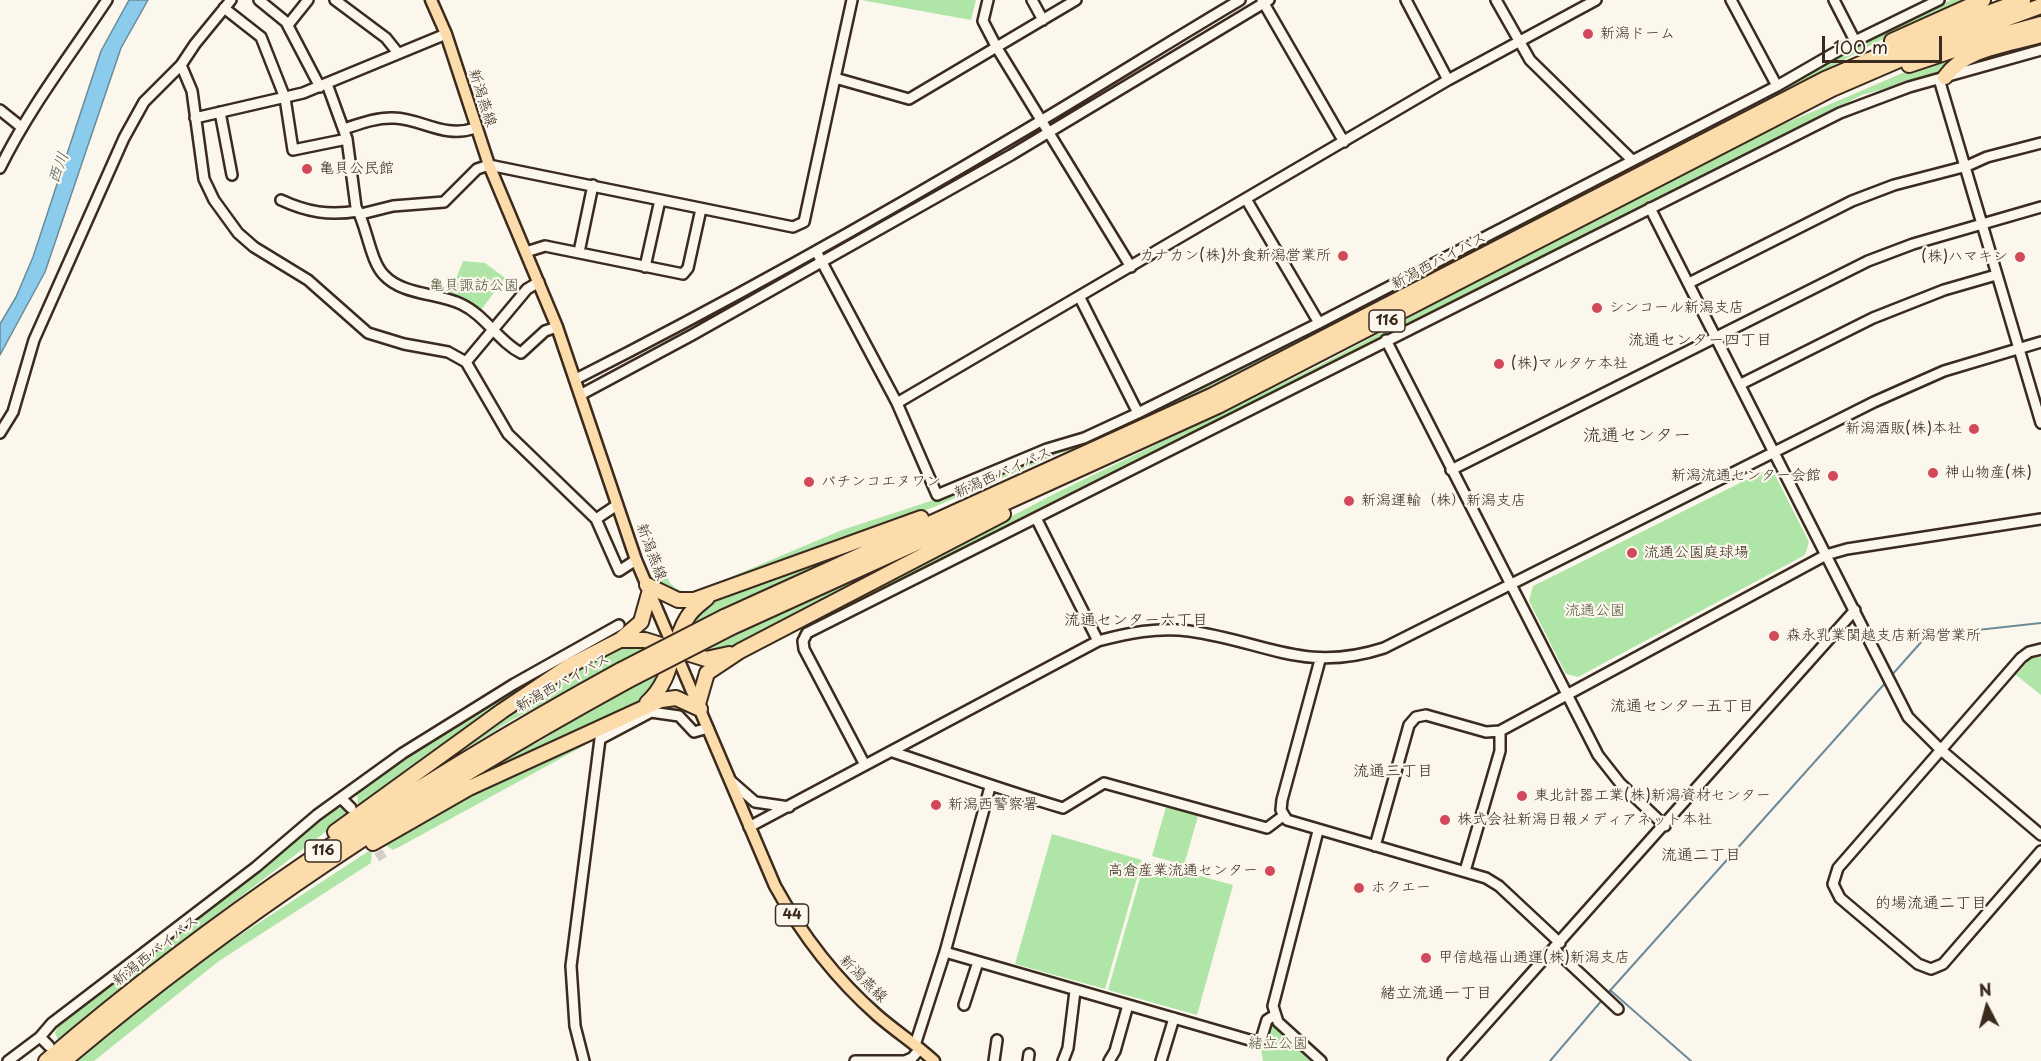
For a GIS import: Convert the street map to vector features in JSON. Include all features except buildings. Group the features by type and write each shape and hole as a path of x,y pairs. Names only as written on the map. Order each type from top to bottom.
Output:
{"highway":[{"path":"1826,79 1885,44 1983,0"},
{"name":"新潟西バイパス","path":"46,1061 139,985 271,894 624,676 727,623 857,568 1086,461 1379,311 1682,151 1826,79 1923,37 2023,0"},
{"name":"新潟西バイパス","path":"1086,461 1218,406 1385,322 1765,121 1889,64 2041,6"},
{"path":"1765,121 1923,60 2041,24"},
{"path":"1942,78 1956,63 1967,57 2041,35"},
{"path":"271,894 322,842 502,711 569,666 620,640 641,622 649,588 678,600 710,596 1086,461"},
{"path":"271,894 469,788 644,707 673,698 699,707 705,675 740,651 1086,461"},
{"path":"644,707 664,683 687,617 710,596"},
{"path":"620,640 645,640 674,651 706,659 740,651"},
{"name":"新潟西バイパス","path":"64,1061 271,894"}],"main road":[{"name":"新潟燕線","path":"431,0 446,34 489,165 539,282 582,394 636,560 780,896 817,952 857,996 934,1061"}],"street":[{"path":"1,163 20,126 107,0"},
{"path":"0,433 13,412 34,340 124,138 144,102 181,65 231,0"},
{"path":"258,0 288,25 323,85 345,134 360,212 377,262 385,277 399,285 460,303 522,353 545,332 557,327"},
{"path":"288,25 308,0"},
{"path":"335,0 386,38 398,53"},
{"path":"281,200 306,211 337,215 393,206 444,202 477,169 489,165 793,227 804,222 852,0"},
{"path":"988,0 983,21 997,48 1131,267"},
{"path":"1032,0 1043,20"},
{"path":"835,78 909,99 1076,0"},
{"path":"576,379 683,325 816,251 1043,120 1240,0"},
{"path":"1406,0 1448,80"},
{"path":"1496,0 1530,60 1631,159"},
{"path":"897,403 1080,298 1448,80 1596,0"},
{"path":"1731,0 1777,86"},
{"path":"1834,0 1855,41"},
{"path":"816,251 897,403 936,495 1047,449 1084,438 1319,323 1631,159 1777,86 1855,41 1939,0"},
{"path":"582,394 822,262 1049,131 1265,1 1344,142"},
{"path":"224,9 261,37 285,98 293,150 345,134 370,121 394,117 456,133 475,128"},
{"path":"195,118 285,98 323,85 446,34"},
{"path":"865,765 804,649 805,637 812,631 1840,113 1881,96 2041,50"},
{"path":"181,65 192,91 204,179 214,200 238,233 254,247 297,272 368,333 404,344 448,352 466,362 512,440 558,480 596,519 619,571 636,560"},
{"path":"1942,78 1996,275 2041,423"},
{"path":"0,111 20,126"},
{"path":"220,112 232,175"},
{"path":"1689,283 1852,201 1894,185 1967,166 1987,157 2041,142"},
{"path":"579,252 593,185"},
{"path":"1246,199 1319,323"},
{"path":"645,267 660,200"},
{"path":"1451,470 1868,261 1913,244 2041,207"},
{"path":"1650,208 1893,688 1915,725 2041,835"},
{"path":"526,252 545,246 679,274 686,271 701,209"},
{"path":"1741,384 1873,318 1944,290 1996,275"},
{"path":"466,362 527,289 539,282"},
{"path":"1080,298 1138,412"},
{"path":"1386,340 1451,470 1605,764 1629,793 1665,826"},
{"path":"749,826 790,807 1048,665 1098,641 1136,632 1188,631 1286,656 1320,660 1351,657 1384,648 1912,384 1944,371 2041,342"},
{"path":"596,519 617,506"},
{"path":"1036,518 1098,641"},
{"path":"1375,846 1412,720 1426,715 1486,732 1500,731 1826,555 1847,549 2041,519"},
{"path":"1453,1061 1665,826 1854,610"},
{"path":"8,1061 40,1037 52,1023 342,798 459,717 619,625"},
{"path":"2041,649 2029,652 2020,658 1838,868 1833,884 1840,898 1917,964 1923,968 1937,968 2041,851"},
{"path":"1320,660 1282,800 1283,816 1292,823 1318,831 1486,878 1499,886 1600,993 1617,1007"},
{"path":"584,1061 575,1026 571,966 600,740 651,712 660,711 679,716 693,732 708,728"},
{"path":"1465,871 1500,751 1500,731"},
{"path":"893,752 932,763 990,787 1063,808 1104,783 1267,828 1283,816"},
{"path":"731,781 755,802 790,807"},
{"path":"855,1061 912,1058 945,952 990,787"},
{"path":"342,798 351,808"},
{"path":"1318,831 1274,998 1275,1015 1278,1022 1321,1061"},
{"path":"945,952 1260,1043 1267,1020 1275,1015"},
{"path":"964,1005 978,962"},
{"path":"1063,1061 1068,1048 1075,991"},
{"path":"1109,1061 1115,1051 1128,1005"},
{"path":"1161,1061 1174,1018"},
{"path":"40,1037 49,1046"},
{"path":"994,1061 997,1040"}],"green space":[{"path":"861,0 976,0 971,20"},
{"path":"1951,0 1969,0 1913,23 1806,80 1680,141 1366,310 1208,390 1106,438 1058,454 934,507 726,580 692,595 670,595 657,579 652,566 656,561 673,586 693,593 842,530 949,495 1201,387 1354,311 1918,15"},
{"path":"1957,55 1941,73 1862,95 712,674 1056,493 1320,365 1665,181 1695,168 1721,151 1912,69"},
{"name":"亀貝諏訪公園","path":"463,261 485,263 505,278 478,314 448,299"},
{"name":"流通公園","path":"1762,472 1775,475 1809,542 1805,555 1578,677 1566,674 1529,601 1533,586"},
{"path":"876,539 684,630 699,607 728,592"},
{"path":"929,545 768,632 719,652 698,652 796,604"},
{"path":"596,642 518,691 358,809 357,793 414,751 504,694"},
{"path":"622,644 652,646 510,721 417,780 539,690"},
{"path":"2041,657 2041,695 2016,675 2031,658"},
{"path":"666,669 651,695 632,707 428,806 507,757 541,741 570,721"},
{"path":"649,710 393,850 382,843 454,802"},
{"path":"1166,807 1198,816 1184,865 1152,856"},
{"path":"341,808 349,814 122,987 58,1040 55,1033 59,1023 333,809"},
{"path":"1052,834 1142,860 1105,989 1015,964"},
{"path":"372,849 371,863 219,961 94,1061 76,1061 205,958"},
{"path":"1145,861 1233,885 1197,1015 1108,990"},
{"name":"緒立公園","path":"1275,1015 1320,1061 1263,1061 1260,1043"}],"water":[{"path":"129,0 148,0 121,48 45,272 0,355 0,324 16,297 33,257 101,51"}],"waterway":[{"path":"1891,676 1923,640 1950,633 2041,623"},
{"path":"1607,994 1887,681"},
{"path":"1610,990 1691,1061"},
{"path":"1550,1061 1603,999"}],"tunnel":[{"path":"371,840 383,859"}],"place":[{"name":"新潟ドーム","path":"1588,34"},
{"name":"亀貝公民館","path":"307,169"},
{"name":"カナカン(株)外食新潟営業所","path":"1343,256"},
{"name":"(株)ハマキン","path":"2020,257"},
{"name":"シンコール新潟支店","path":"1597,308"},
{"name":"(株)マルタケ本社","path":"1499,364"},
{"name":"新潟酒販(株)本社","path":"1974,429"},
{"name":"神山物産(株)","path":"1933,473"},
{"name":"新潟流通センター会館","path":"1833,476"},
{"name":"パチンコエヌワン","path":"809,482"},
{"name":"新潟運輸（株）新潟支店","path":"1349,501"},
{"name":"流通公園庭球場","path":"1632,553"},
{"name":"森永乳業関越支店新潟営業所","path":"1774,636"},
{"name":"東北計器工業(株)新潟資材センター","path":"1522,796"},
{"name":"新潟西警察署","path":"936,805"},
{"name":"株式会社新潟日報メディアネット本社","path":"1445,820"},
{"name":"高倉産業流通センター","path":"1270,871"},
{"name":"ホクエー","path":"1359,888"},
{"name":"甲信越福山通運(株)新潟支店","path":"1426,958"}],"district":[{"name":"流通センター四丁目","path":"1700,341"},
{"name":"流通センター","path":"1637,436"},
{"name":"流通センター六丁目","path":"1136,621"},
{"name":"流通センター五丁目","path":"1682,707"},
{"name":"流通三丁目","path":"1393,772"},
{"name":"流通二丁目","path":"1701,856"},
{"name":"的場流通二丁目","path":"1931,904"},
{"name":"緒立流通一丁目","path":"1436,994"}],"water label":[{"name":"西川","path":"59,168"}]}
